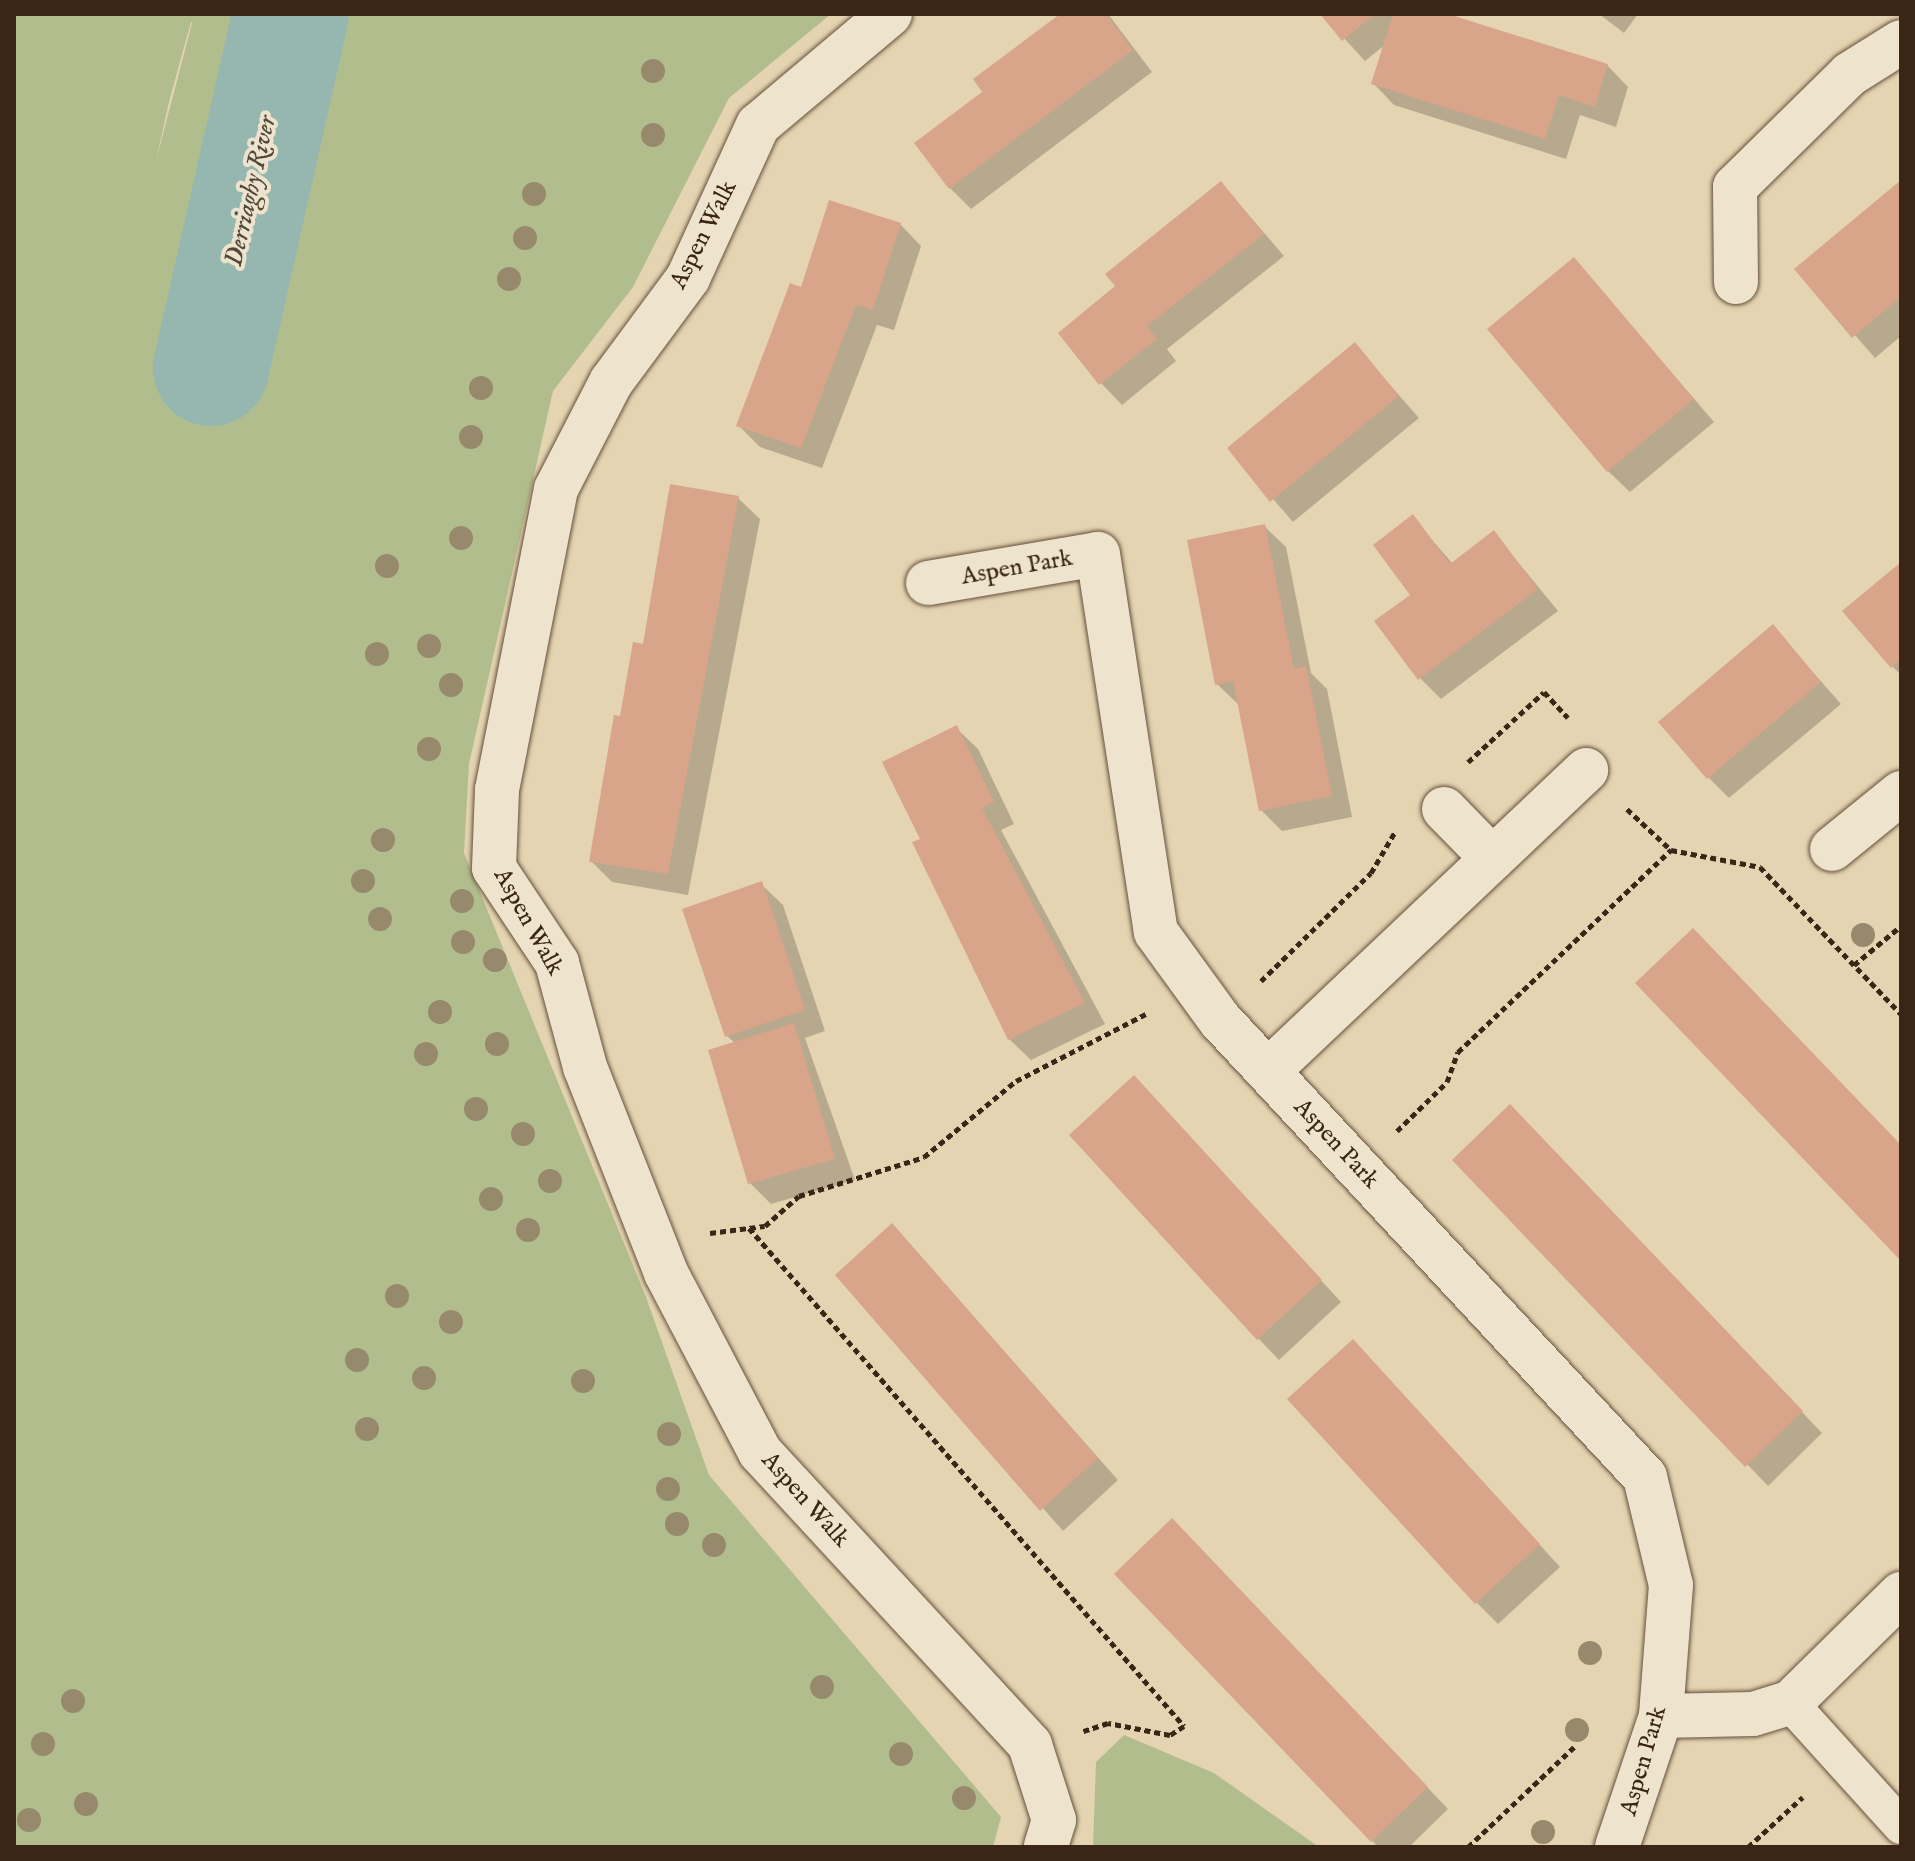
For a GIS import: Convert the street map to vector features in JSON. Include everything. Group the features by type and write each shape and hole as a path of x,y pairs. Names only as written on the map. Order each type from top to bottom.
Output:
{"street":[{"name":"Aspen Walk","path":"890,14 758,125 688,278 611,382 556,489 497,790 494,868 557,963 585,1067 658,1240 666,1273 760,1452 1030,1745 1054,1820 1046,1847"},
{"path":"1736,282 1735,187 1850,74 1901,42"},
{"name":"Aspen Park","path":"928,583 1098,554 1156,932 1193,990 1645,1477 1671,1585 1661,1716 1617,1847"},
{"path":"1268,1071 1586,770"},
{"path":"1832,849 1901,793"},
{"path":"1444,809 1492,858"},
{"path":"1661,1716 1753,1714 1790,1703 1901,1594"}],"lane":[{"path":"1790,1703 1901,1826"}],"path":[{"path":"1359,1169 1447,1082 1458,1052 1671,850"},
{"path":"1854,965 1901,926"},
{"path":"658,1240 765,1226 799,1196 924,1157 1016,1081 1193,990"},
{"path":"749,1228 1184,1726 1170,1735 1108,1723 1070,1735"},
{"path":"1468,1847 1575,1746"},
{"path":"1748,1847 1842,1761"}],"green space":[{"path":"14,14 831,14 729,98 633,287 553,391 469,764 464,853 646,1297 709,1475 1001,1817 993,1847 14,1847","holes":["192,23 156,161 169,102","272,349 248,365 195,369"]},
{"path":"1124,1735 1214,1773 1319,1847 1093,1847 1096,1762"}],"building":[{"path":"1060,14 1106,14 1133,50 949,189 914,143 982,92 973,79"},
{"path":"1320,14 1375,14 1342,41"},
{"path":"1393,14 1448,14 1608,64 1595,107 1559,95 1545,139 1371,84"},
{"path":"1901,180 1901,297 1852,338 1794,269"},
{"path":"1221,181 1264,234 1147,326 1157,339 1099,385 1058,333 1115,286 1105,274"},
{"path":"829,200 901,223 873,310 856,305 801,448 736,426 790,283 801,287"},
{"path":"1574,257 1694,399 1607,472 1487,329"},
{"path":"1355,342 1399,396 1270,502 1227,448"},
{"path":"670,484 739,496 668,874 589,862 614,715 620,716 633,642 643,644"},
{"path":"1413,514 1450,564 1494,530 1538,589 1418,680 1374,621 1410,595 1373,545"},
{"path":"1265,524 1294,669 1306,666 1332,796 1259,811 1233,681 1215,685 1187,540"},
{"path":"1901,562 1901,659 1891,668 1842,611"},
{"path":"1773,624 1821,682 1707,779 1658,722"},
{"path":"957,725 994,802 982,808 1085,1003 1008,1040 912,842 920,839 882,762"},
{"path":"762,881 805,1010 725,1037 682,909"},
{"path":"1693,928 1901,1145 1901,1261 1635,983"},
{"path":"794,1023 835,1159 748,1184 708,1050"},
{"path":"1134,1075 1322,1280 1257,1340 1069,1135"},
{"path":"1510,1104 1803,1411 1745,1467 1452,1160"},
{"path":"892,1223 1098,1458 1040,1511 835,1275"},
{"path":"1353,1339 1540,1544 1475,1604 1287,1399"},
{"path":"1172,1518 1428,1787 1371,1842 1114,1574"}],"waterway":[{"name":"Derriaghy River","path":"211,368 291,14"}]}
